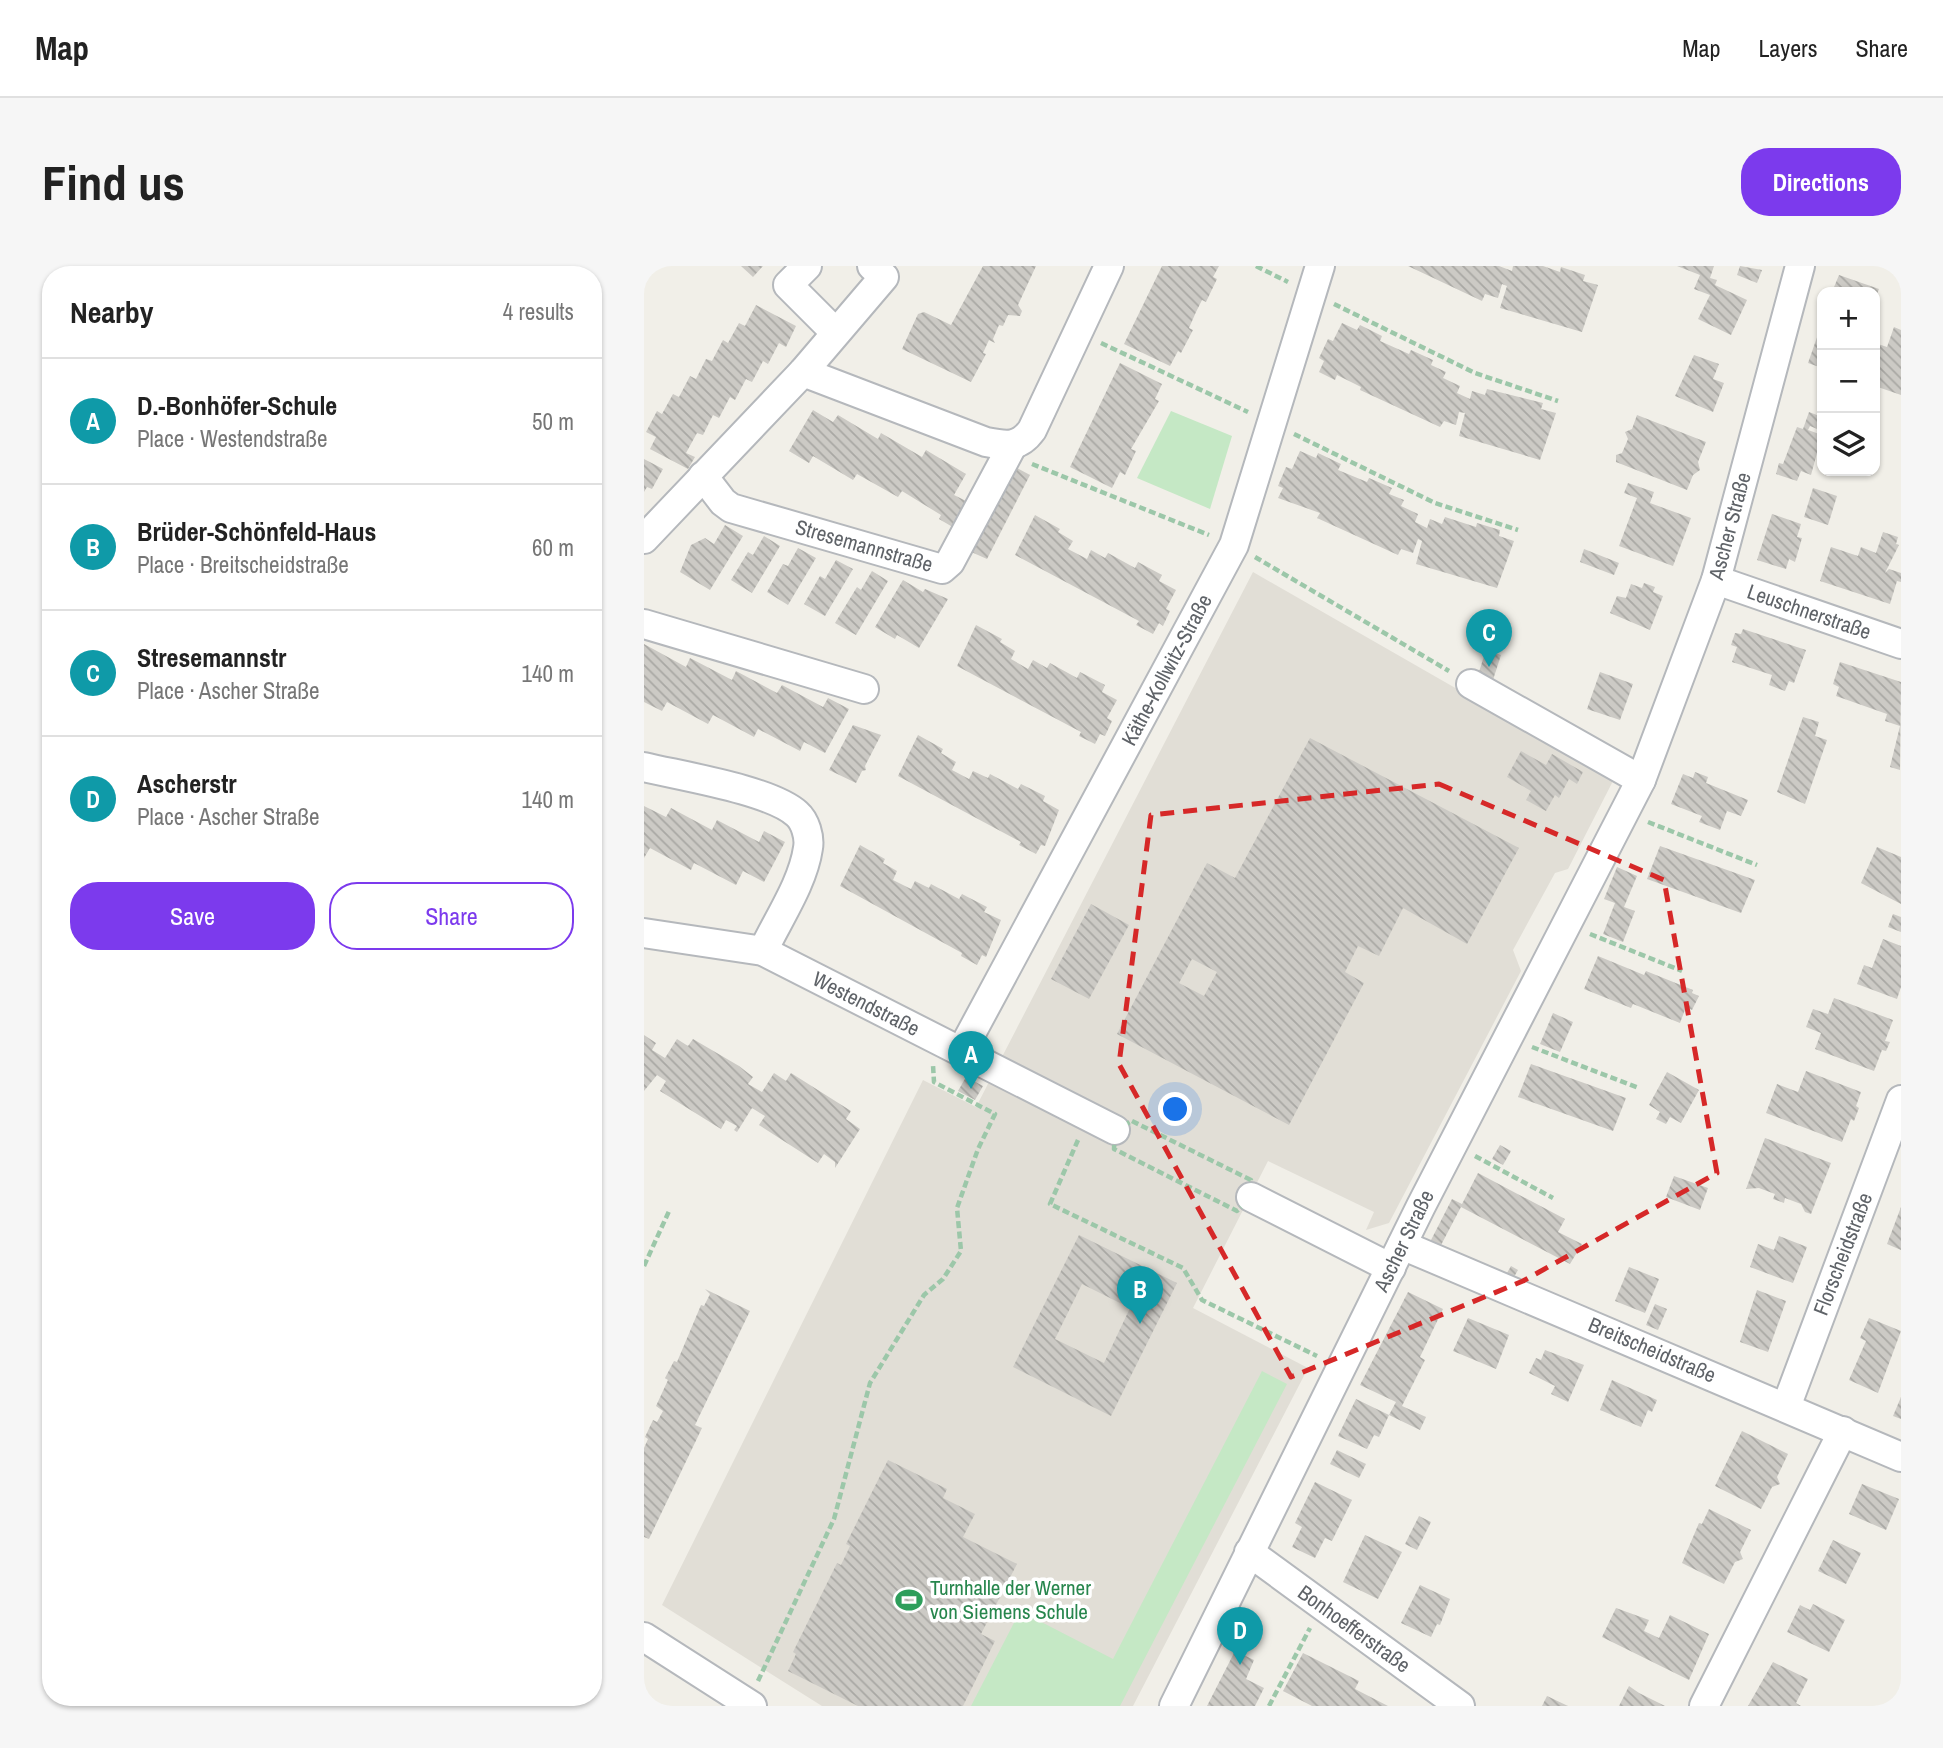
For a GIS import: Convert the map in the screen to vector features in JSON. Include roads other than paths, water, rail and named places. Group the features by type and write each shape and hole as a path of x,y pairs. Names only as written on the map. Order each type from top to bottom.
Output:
{"street":[{"path":"807,266 788,285 835,331"},
{"path":"644,539 803,372 835,331 884,277 872,266"},
{"name":"Stresemannstraße","path":"703,477 731,508 942,569 950,562 1012,446 1023,442 1032,430 1109,266"},
{"name":"Käthe-Kollwitz-Straße","path":"949,1047 1234,545 1320,266"},
{"name":"Ascher Straße","path":"1174,1706 1396,1256 1641,780 1716,580 1800,266"},
{"path":"803,372 986,442 1012,446"},
{"name":"Leuschnerstraße","path":"1716,580 1901,644"},
{"path":"644,624 864,689"},
{"path":"1471,684 1641,780"},
{"path":"644,767 772,799 799,815 807,832 809,845 805,862 763,951"},
{"name":"Westendstraße","path":"644,933 763,951 1115,1130"},
{"name":"Florscheidstraße","path":"1786,1407 1901,1100"},
{"name":"Breitscheidstraße","path":"1251,1198 1786,1407 1901,1457"},
{"path":"1704,1706 1843,1432"},
{"name":"Bonhoefferstraße","path":"1250,1552 1460,1706"},
{"path":"644,1637 750,1705"}],"place":[{"name":"Stresemannstr","path":"1489,667"},
{"name":"D.-Bonhöfer-Schule","path":"971,1089"},
{"name":"Brüder-Schönfeld-Haus","path":"1140,1324"},
{"name":"Turnhalle der Werner von Siemens Schule","path":"909,1600"},
{"name":"Ascherstr","path":"1240,1665"}]}
